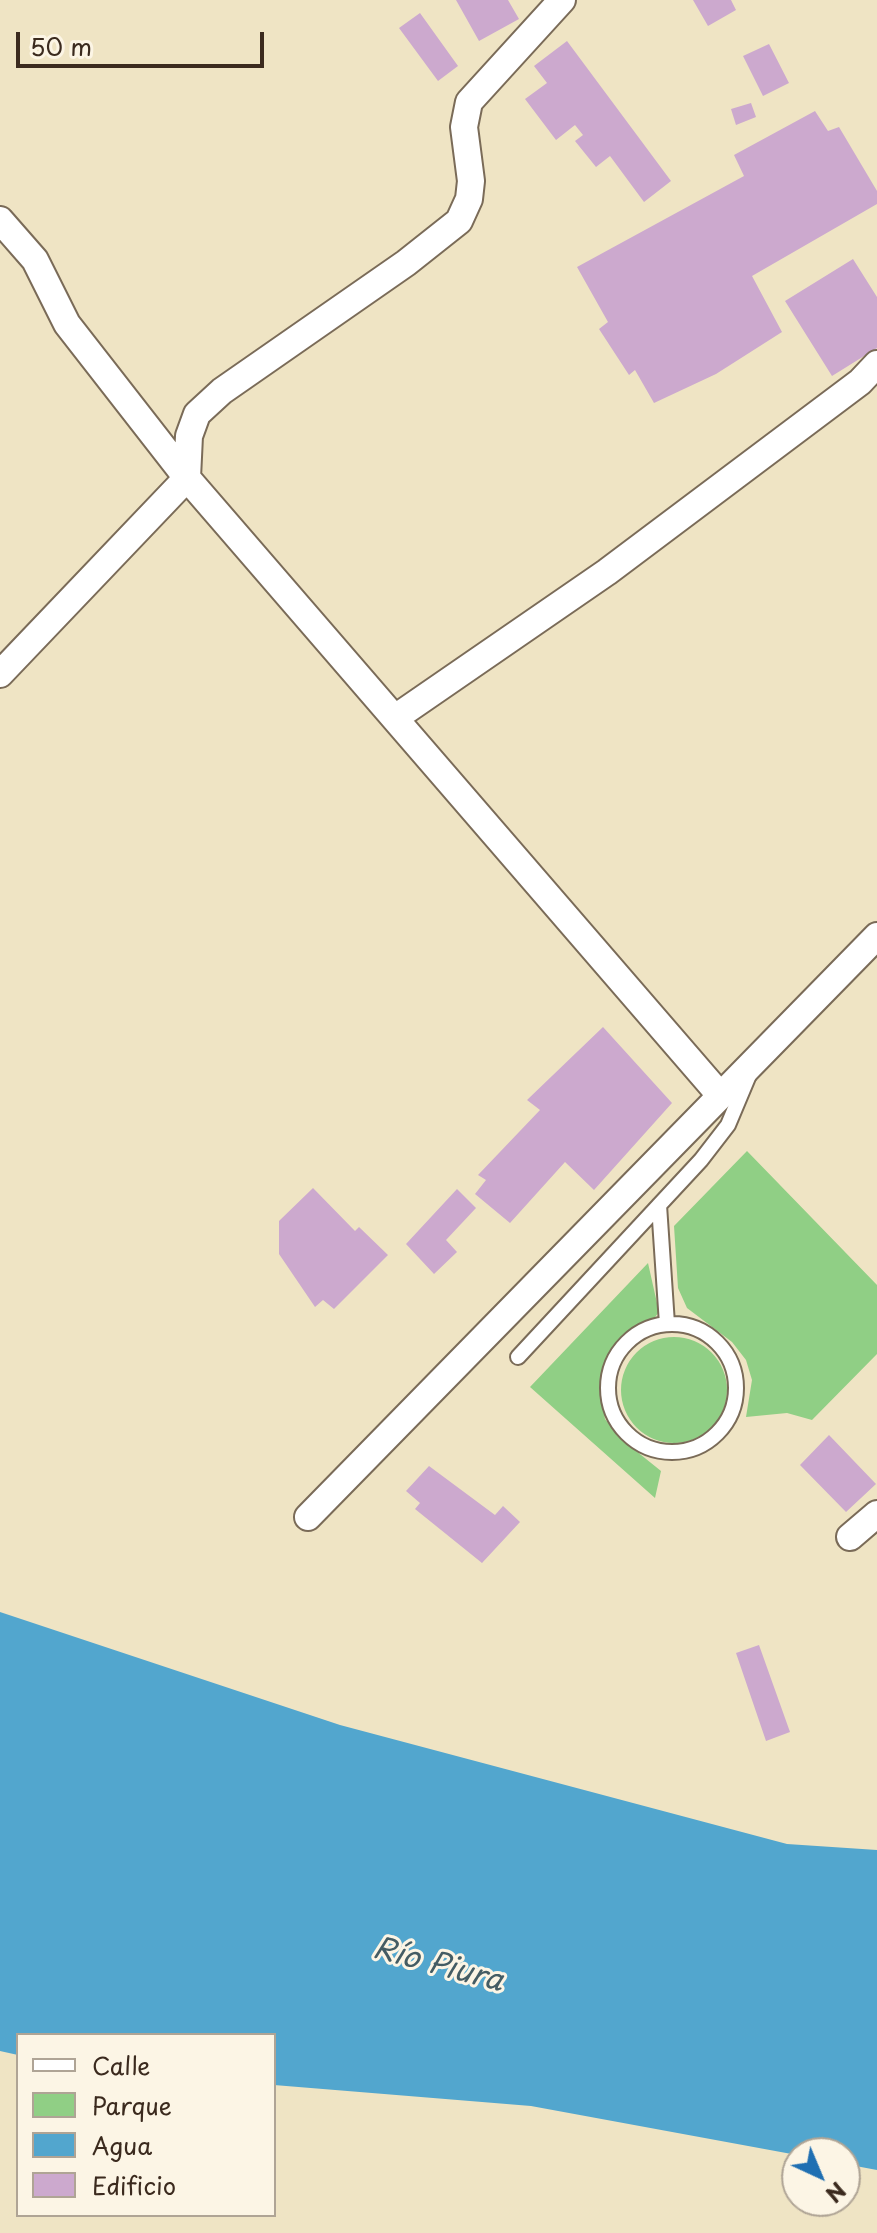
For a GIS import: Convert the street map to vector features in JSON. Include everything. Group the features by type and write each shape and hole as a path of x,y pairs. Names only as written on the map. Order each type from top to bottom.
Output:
{"street":[{"path":"0,674 187,478 189,436 197,414 222,391 406,263 459,221 469,199 471,181 464,127 469,102 562,0"},
{"path":"0,220 35,260 67,324 187,478 720,1095"},
{"path":"395,718 607,572 860,382 877,364"},
{"path":"308,1517 877,936"},
{"path":"850,1537 877,1514"}],"lane":[{"path":"518,1357 659,1205 728,1125 755,1060"},
{"path":"659,1205 667,1324"},
{"path":"667,1324 699,1329 717,1342 729,1358 735,1377 735,1398 729,1417 716,1434 699,1445 679,1451 659,1451 639,1443 624,1431 612,1412 608,1391 610,1369 620,1349 636,1334 667,1324"}],"green space":[{"path":"747,1151 877,1285 877,1354 812,1420 787,1413 746,1417 752,1380 746,1360 732,1342 687,1308 678,1288 674,1226"},
{"path":"648,1263 659,1312 652,1321 633,1329 613,1351 600,1389 605,1419 620,1438 661,1471 655,1498 530,1387"},
{"path":"674,1337 694,1341 711,1353 723,1370 727,1390 723,1410 711,1427 694,1439 674,1443 654,1439 637,1427 625,1410 621,1390 625,1370 637,1353 654,1341"}],"water":[{"name":"Río Piura","path":"0,1612 340,1725 787,1844 877,1850 877,2170 861,2167 861,2137 781,2137 781,2152 531,2106 276,2085 276,2033 16,2033 16,2055 0,2051"}],"building":[{"path":"456,0 508,0 519,19 479,41"},
{"path":"693,0 731,0 736,10 708,26"},
{"path":"420,13 458,66 438,81 399,28"},
{"path":"567,41 671,181 644,202 610,156 596,167 575,141 583,135 575,125 556,140 525,99 547,83 534,66"},
{"path":"769,44 789,83 763,96 743,56"},
{"path":"751,103 756,117 736,125 731,109"},
{"path":"815,111 828,131 839,127 877,191 877,204 752,276 782,332 716,374 654,403 635,370 629,375 599,329 608,322 577,267 744,176 734,155"},
{"path":"853,259 877,297 877,348 832,376 785,301"},
{"path":"603,1027 672,1103 594,1190 565,1162 510,1223 475,1194 486,1180 478,1175 540,1110 527,1100"},
{"path":"313,1188 355,1231 359,1227 388,1255 334,1309 323,1300 315,1307 279,1254 279,1221"},
{"path":"457,1189 476,1208 446,1240 457,1252 434,1274 406,1244"},
{"path":"829,1435 876,1484 846,1512 800,1465"},
{"path":"429,1466 495,1515 503,1506 520,1522 482,1563 415,1509 420,1503 406,1491"},
{"path":"759,1645 790,1732 766,1741 736,1653"}]}
